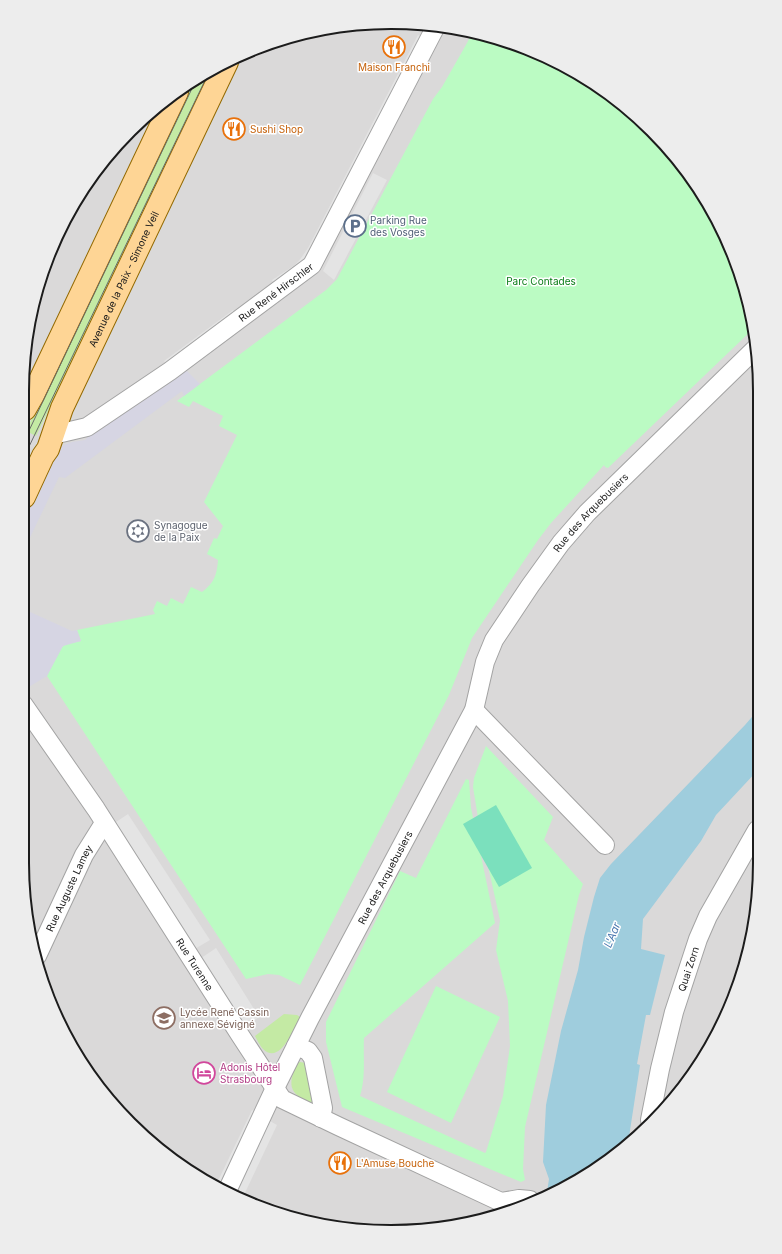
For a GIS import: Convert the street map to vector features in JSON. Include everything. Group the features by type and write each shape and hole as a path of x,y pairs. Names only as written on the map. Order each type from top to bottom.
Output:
{"main road":[{"name":"Avenue de la Paix - Simone Veil","path":"29,487 48,449 62,408 223,70"},
{"path":"29,402 171,104"}],"street":[{"name":"Rue René Hirschler","path":"53,435 87,427 161,377 312,265 433,32"},
{"name":"Rue des Arquebusiers","path":"229,1187 296,1046 474,710 485,662 494,640 561,543 587,514 751,353"},
{"path":"474,710 604,845"},
{"name":"Rue Turenne","path":"29,713 104,823 282,1099 501,1207 519,1199 524,1199"},
{"name":"Rue Auguste Lamey","path":"40,950 84,855 104,823"},
{"name":"Quai Zorn","path":"651,1115 660,1069 674,1012 698,939 708,916 753,837"},
{"path":"296,1046 308,1051 313,1058 323,1108 321,1118"}],"shaded area":[{"path":"391,29 438,32 462,36 485,41 530,57 572,77 592,90 630,119 647,135 678,171 705,210 716,231 734,275 741,297 750,344 753,391 752,887 746,934 734,979 716,1023 692,1064 663,1102 647,1119 611,1150 572,1177 551,1188 507,1206 485,1213 438,1222 391,1225 344,1222 297,1213 252,1197 210,1177 190,1164 152,1135 119,1102 90,1064 77,1044 57,1002 41,957 32,910 30,887 30,367 36,320 48,275 66,231 90,190 119,152 135,135 152,119 190,90 210,77 252,57 297,41 320,36 344,32"},
{"path":"418,35 424,38 306,262 275,286 272,280 295,265 308,248"},
{"name":"Parking Rue des Vosges","path":"373,173 387,180 334,280 323,271"},
{"path":"233,310 236,315 167,366 164,361"},
{"path":"183,367 200,384 184,396 182,391 65,478 59,477 29,540 29,502 50,458 64,445 85,440 96,428"},
{"path":"29,611 72,631 77,630 81,641 63,646 47,676 29,687"},
{"path":"128,814 210,940 188,953 107,828"},
{"path":"216,948 259,1017 237,1031 194,963"},
{"path":"252,1110 258,1113 224,1184 218,1181"},
{"path":"270,1121 277,1125 245,1194 237,1191"}],"green space":[{"name":"Parc Contades","path":"470,38 485,41 507,48 551,66 592,90 630,119 647,135 663,152 692,190 716,231 734,275 741,297 748,334 608,468 604,465 551,523 538,540 472,638 449,695 300,985 279,975 268,974 246,979 47,676 61,648 66,644 81,641 77,630 155,614 153,610 157,601 167,606 171,598 183,604 191,587 202,592 212,582 216,574 218,560 207,554 214,538 217,539 223,526 204,502 237,435 219,426 223,416 193,401 189,407 177,401 326,290 337,279 433,99 442,87"},
{"path":"209,78 36,436 29,432 29,425 187,92"},
{"path":"486,746 553,817 544,840 583,884 579,895 525,1127 523,1169 525,1180 521,1182 342,1107 326,1042 326,1022 400,871 416,878 466,779 469,780 471,808 495,923 364,1038 364,1074 360,1096 485,1153 486,1152 503,1096 510,1046 508,1001 496,950 500,920 480,830 473,787 474,778"},
{"path":"496,805 532,868 499,887 463,824"},
{"path":"436,986 500,1017 451,1123 387,1092"},
{"path":"284,1014 297,1015 300,1017 286,1044 275,1053 269,1053 262,1048 255,1036"},
{"path":"297,1063 306,1063 314,1101 310,1103 297,1095 292,1087 291,1082 294,1070"}],"water":[{"name":"L'Aar","path":"753,716 753,775 716,815 701,841 643,919 641,949 665,955 650,1015 646,1015 637,1064 640,1065 629,1136 592,1164 572,1177 547,1190 549,1179 543,1162 546,1105 561,1031 578,970 584,937 600,878 611,864"}],"tram line":[{"path":"29,447 205,80"},
{"path":"29,431 192,89"}],"place":[{"name":"Maison Franchi","path":"394,47"},
{"name":"Sushi Shop","path":"234,129"},
{"name":"Parking Rue des Vosges","path":"355,226"},
{"name":"Synagogue de la Paix","path":"138,531"},
{"name":"Lycée René Cassin annexe Sévigné","path":"164,1018"},
{"name":"Adonis Hôtel Strasbourg","path":"204,1073"},
{"name":"L'Amuse Bouche","path":"340,1163"}]}
